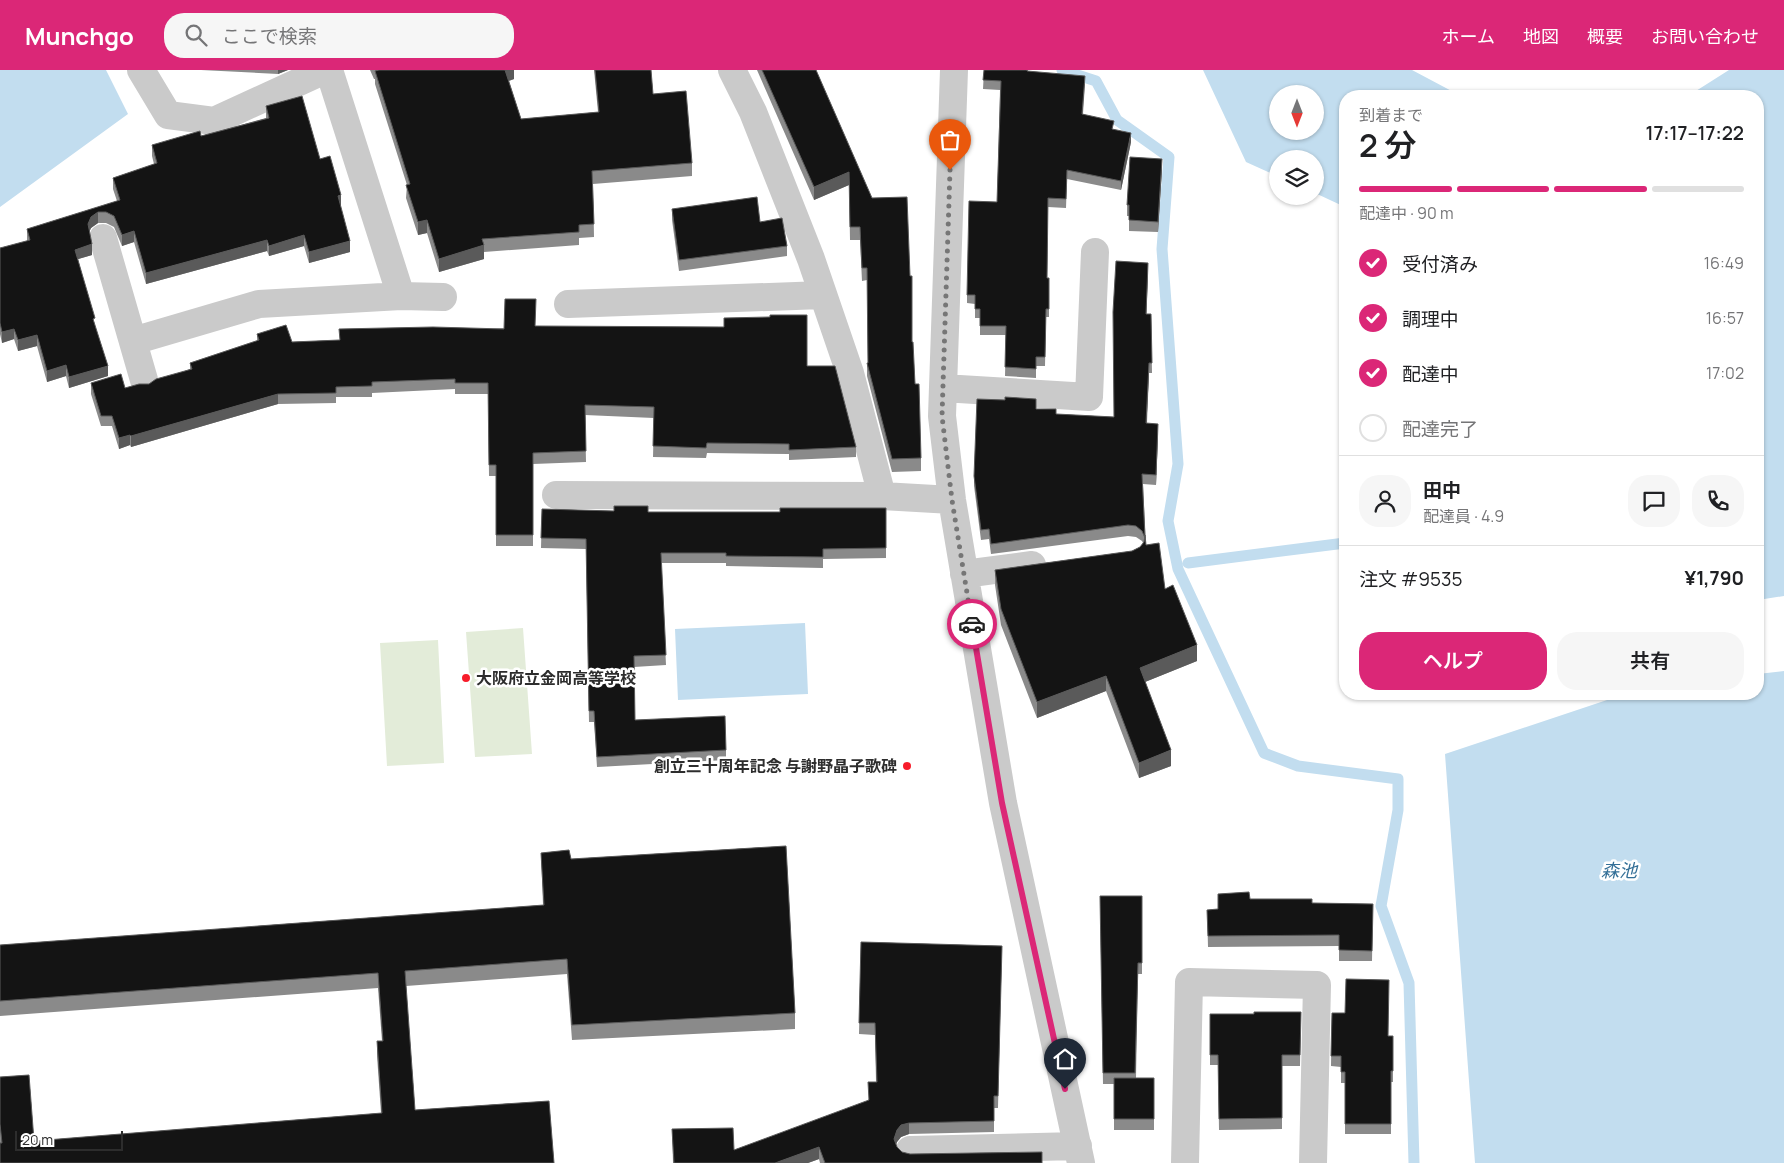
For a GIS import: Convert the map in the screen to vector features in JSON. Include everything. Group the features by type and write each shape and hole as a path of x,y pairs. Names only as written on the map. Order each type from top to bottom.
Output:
{"street":[{"path":"141,70 168,115 214,121 325,70"},
{"path":"329,70 401,296"},
{"path":"732,70 753,112 811,259 850,373 882,496"},
{"path":"910,1150 1080,1155 1002,803 952,500 942,416 954,70"},
{"path":"103,238 144,380"},
{"path":"943,388 1089,397 1096,252"},
{"path":"133,341 259,304 401,296 443,297"},
{"path":"568,304 824,296"},
{"path":"556,495 882,496 952,500"},
{"path":"964,574 1052,562"},
{"path":"1185,1163 1189,982 1317,984 1314,1163"}],"green space":[{"path":"523,628 532,754 475,757 466,632"},
{"path":"438,640 444,763 387,766 380,643"}],"water":[{"path":"0,70 106,70 128,114 0,207"},
{"path":"1203,70 1412,70 1450,90 1339,90 1339,204 1324,197 1324,150 1269,150 1269,172 1246,162"},
{"path":"1729,70 1784,70 1784,596 1764,599 1764,90 1697,90"},
{"path":"805,623 808,694 678,700 675,629"},
{"name":"森池","path":"1784,671 1784,1163 1475,1163 1445,754 1607,700 1764,700 1764,673"}],"building":[{"path":"505,70 521,119 599,112 595,70 651,70 653,94 686,91 692,163 592,171 594,224 579,225 579,232 482,239 484,245 439,259 427,220 418,222 406,185 410,184 375,71"},
{"path":"762,70 816,70 872,198 907,197 910,276 912,276 912,342 915,384 919,384 921,458 892,459 867,363 867,268 862,268 860,227 850,227 849,172 814,187"},
{"path":"984,70 1027,70 1085,76 1082,114 1114,121 1112,129 1131,133 1121,181 1067,170 1066,199 1048,198 1047,278 1049,278 1049,309 1046,309 1045,357 1036,357 1036,369 1005,367 1006,326 980,326 980,309 975,309 975,295 967,295 969,201 997,202 1001,81 983,80"},
{"path":"302,96 320,159 330,156 341,195 338,196 350,241 309,252 304,235 269,246 267,240 146,273 134,231 122,235 114,216 106,212 98,212 91,217 88,224 92,244 75,250 95,318 93,319 108,366 69,377 66,365 47,371 37,335 18,340 14,329 2,332 0,323 0,248 30,240 27,229 120,200 113,178 157,163 152,145 200,131 201,136 269,118 266,106"},
{"path":"1130,157 1162,159 1158,222 1129,220 1129,205 1127,205"},
{"path":"757,197 760,222 782,218 787,246 679,260 672,209"},
{"path":"1116,261 1148,263 1146,314 1151,314 1152,363 1149,363 1146,423 1158,424 1156,475 1142,474 1145,538 1142,531 1136,526 1128,525 991,544 989,529 981,530 974,476 977,399 1005,400 1005,397 1036,399 1036,409 1056,409 1056,414 1114,417 1113,312"},
{"path":"505,299 536,299 535,326 724,327 724,318 807,315 807,366 835,366 856,447 789,450 789,444 707,443 706,448 653,446 654,407 585,405 586,451 533,453 533,535 496,535 496,465 489,465 488,383 455,383 455,379 372,382 372,386 336,387 336,393 278,394 119,438 112,416 101,416 91,383 121,374 125,388 139,384 149,384 156,379 192,369 190,363 259,340 257,334 286,325 292,342 340,340 339,329 433,327 504,329"},
{"path":"614,506 648,506 648,512 780,512 780,508 886,508 886,548 823,549 823,557 726,556 726,553 661,553 666,655 634,656 635,720 725,716 726,750 597,757 594,711 589,711 586,539 541,538 542,509 614,511"},
{"path":"1145,535 1146,545 1159,543 1165,589 1173,585 1197,645 1140,668 1171,750 1139,763 1106,676 1037,702 1001,609 995,570 1132,551 1140,547 1144,542"},
{"path":"786,846 795,1013 572,1025 567,959 405,971 415,1110 549,1101 554,1163 0,1163 0,1143 2,1143 0,1077 29,1075 34,1141 382,1113 377,1041 383,1041 378,973 0,1001 0,945 544,905 541,853 569,850 571,859"},
{"path":"1249,892 1250,899 1312,899 1312,903 1373,904 1372,951 1339,950 1339,935 1208,936 1207,910 1218,909 1218,894"},
{"path":"1100,896 1142,896 1142,963 1138,963 1135,1073 1103,1073"},
{"path":"861,942 1002,946 998,1096 994,1096 994,1121 909,1123 901,1125 894,1139 897,1147 902,1152 910,1154 1042,1152 1042,1163 825,1163 819,1147 775,1163 674,1163 672,1129 733,1128 734,1150 869,1100 868,1082 877,1082 875,1023 859,1023"},
{"path":"1346,979 1389,980 1388,1036 1393,1036 1391,1124 1345,1124 1345,1072 1341,1072 1341,1056 1331,1056 1332,1013 1345,1013"},
{"path":"1254,1012 1301,1012 1300,1055 1282,1055 1282,1118 1219,1119 1218,1055 1210,1055 1210,1014 1254,1014"},
{"path":"1114,1078 1154,1078 1154,1119 1114,1119"}],"waterway":[{"path":"1062,70 1096,81 1117,120 1169,157 1162,249 1178,464 1168,521 1178,569 1264,753 1298,766 1398,779 1398,810 1381,906 1409,983 1414,1163"},
{"path":"1188,563 1339,544"}],"way so far":[{"path":"950,170 942,416 952,500 972,624"}],"place":[{"name":"大阪府立金岡高等学校","path":"466,678"},
{"name":"創立三十周年記念 与謝野晶子歌碑","path":"907,766"}],"route":[{"path":"972,624 1002,803 1065,1089"}]}
